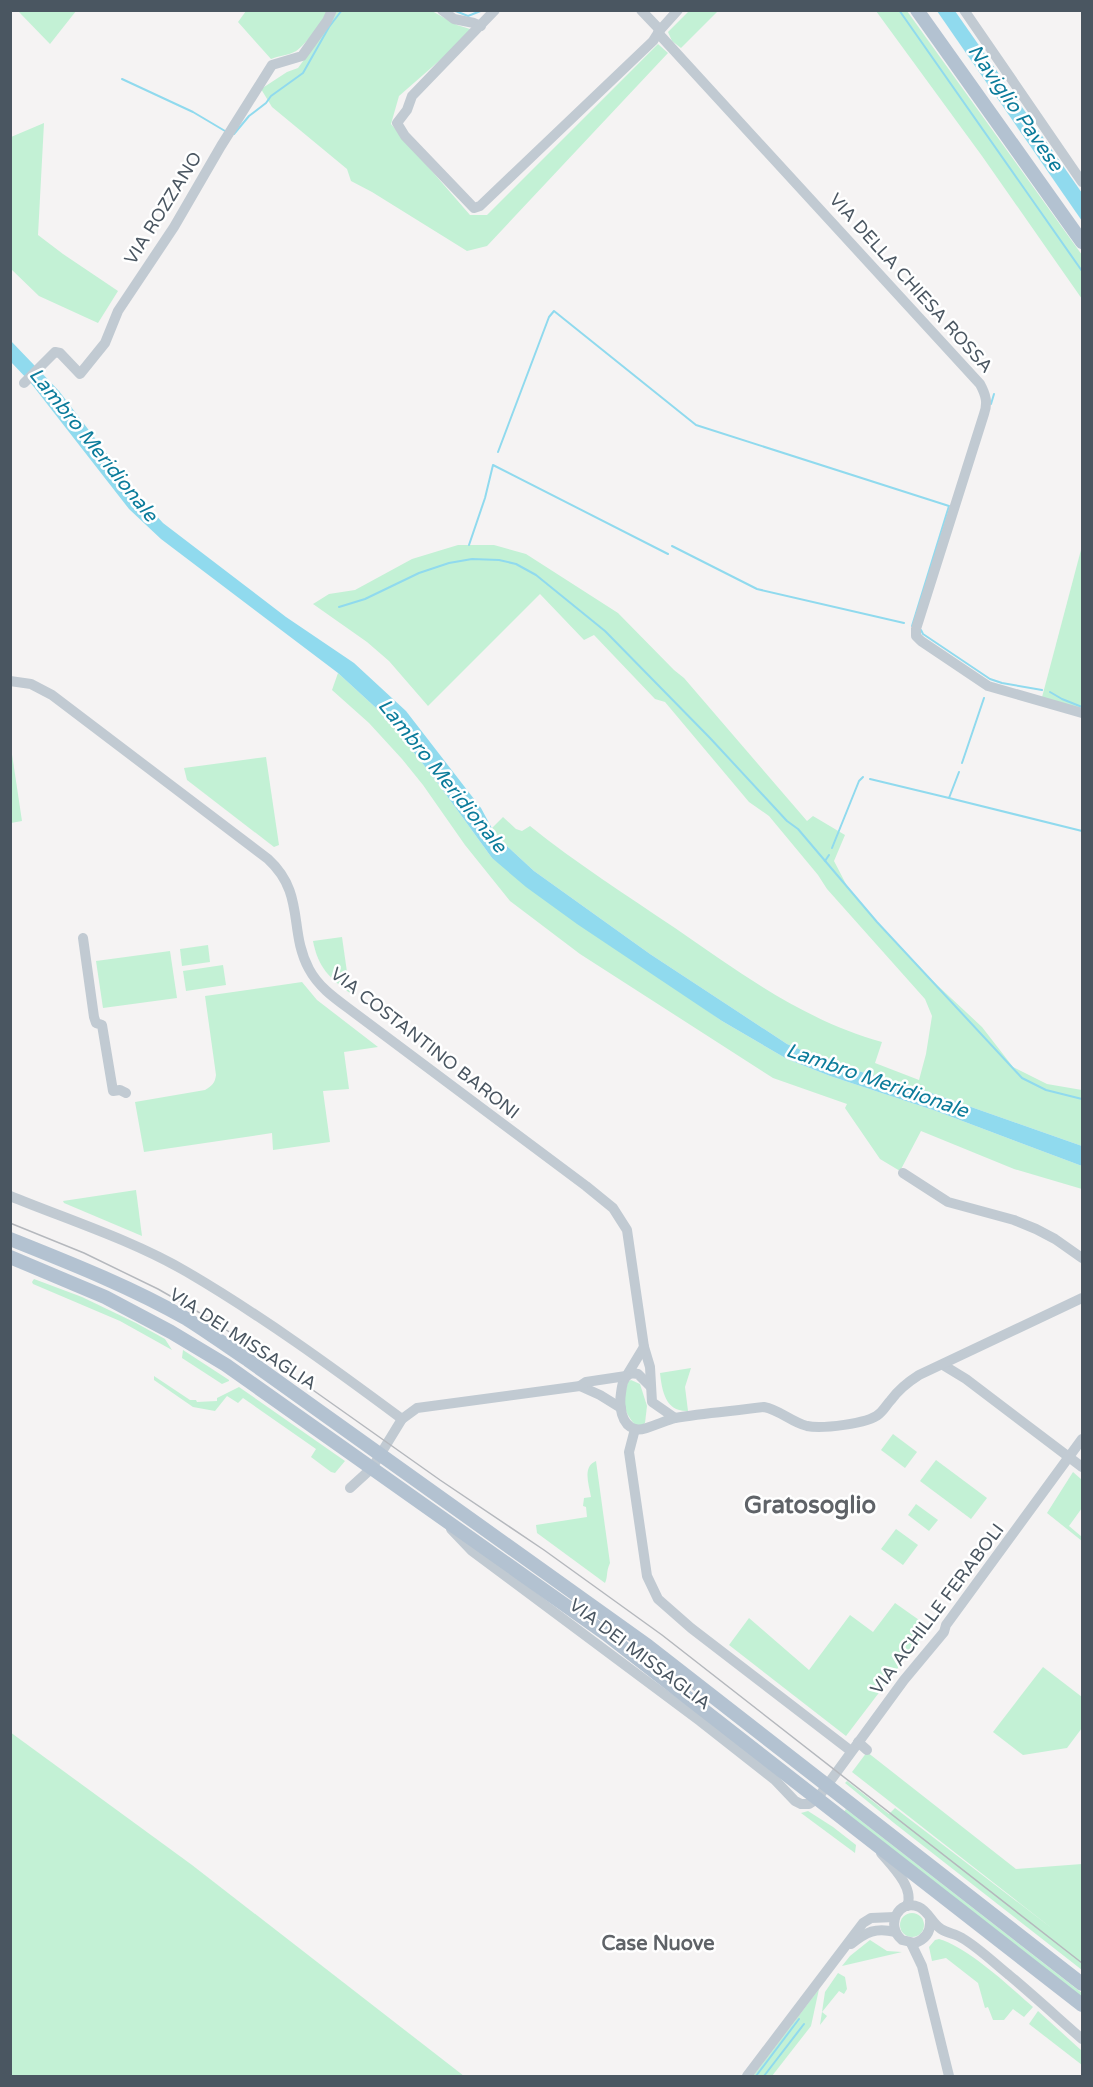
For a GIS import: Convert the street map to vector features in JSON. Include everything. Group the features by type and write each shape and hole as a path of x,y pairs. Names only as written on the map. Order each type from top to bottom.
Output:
{"main road":[{"path":"917,10 1083,242"},
{"name":"VIA DEI MISSAGLIA","path":"10,1239 96,1274 187,1320 257,1367 648,1646 1083,1984"},
{"name":"VIA DEI MISSAGLIA","path":"10,1257 105,1297 171,1332 226,1365 606,1634 713,1724 817,1799 1083,2005"}],"street":[{"name":"VIA ROZZANO","path":"24,382 50,355 57,351 80,374 105,343 118,310 174,227 272,65 302,56 327,21 332,10"},
{"path":"442,10 454,19 481,26"},
{"path":"495,10 412,96 407,110 397,123 405,136 474,208 480,206 653,41 678,10"},
{"name":"VIA DELLA CHIESA ROSSA","path":"641,10 985,392 987,404 916,628 916,636 988,686 1083,713"},
{"path":"964,10 1083,182"},
{"name":"VIA COSTANTINO BARONI","path":"10,681 31,684 52,695 268,859 281,872 290,888 303,955 309,970 325,990 613,1208 627,1230 644,1347 650,1366 652,1418 649,1426"},
{"path":"82,938 94,1017 96,1023 101,1023 103,1028 113,1091 120,1090 126,1093"},
{"path":"903,1173 948,1202 1014,1220 1036,1229 1083,1258"},
{"path":"10,1196 141,1249 186,1272 294,1340 402,1419"},
{"path":"644,1347 627,1375 621,1395 621,1408 625,1422 635,1429 642,1430 675,1418 764,1407 777,1410 801,1424 829,1427 870,1419 881,1413 905,1384 919,1375 1083,1298"},
{"path":"943,1365 966,1379 1083,1467"},
{"path":"350,1488 372,1468 402,1419 417,1408 580,1386 586,1382 638,1374 651,1387"},
{"path":"580,1386 621,1408"},
{"path":"652,1402 675,1418"},
{"path":"635,1429 628,1452 647,1576 658,1599 700,1635 854,1746 867,1750"},
{"name":"VIA ACHILLE FERABOLI","path":"817,1799 904,1680 944,1632 946,1625 1083,1439"},
{"name":"VIA DEI MISSAGLIA","path":"713,1724 725,1718 740,1718"},
{"path":"876,1845 903,1882 909,1898 907,1906"},
{"path":"943,1931 911,1943 902,1940 893,1926 900,1910 907,1906 922,1909 930,1920 943,1931 962,1938 991,1960 1083,2039"},
{"path":"747,2076 863,1923 872,1918 895,1917"},
{"path":"922,1966 930,1920"},
{"path":"844,1950 862,1935 873,1930 883,1929 895,1932"},
{"path":"911,1943 922,1966 949,2076"}],"green space":[{"path":"18,11 76,11 50,44"},
{"path":"246,11 327,11 303,46 289,54 271,59 238,22"},
{"path":"337,11 432,11 457,25 470,29 471,33 399,96 391,124 470,215 487,215 658,44 668,53 487,246 467,251 351,181 347,169 272,107 261,89 287,72 298,68"},
{"path":"689,11 718,11 681,48 672,41 668,32"},
{"path":"876,11 907,11 1082,255 1082,299 982,156"},
{"path":"44,123 38,235 118,291 98,323 39,296 11,269 11,137"},
{"path":"458,545 494,545 526,554 618,613 684,678 807,821 813,816 845,835 834,861 847,886 877,922 936,984 982,1027 1013,1067 1047,1084 1082,1090 1082,1146 917,1088 834,1064 787,1044 650,954 534,871 496,836 491,829 503,817 516,829 522,831 530,826 601,878 774,994 826,1022 882,1042 875,1063 919,1080 932,1016 925,999 827,889 769,816 749,802 665,702 655,699 594,635 584,640 540,594 428,706 389,661 367,642 313,604 329,594 355,590 412,559"},
{"path":"1082,546 1082,713 1041,701"},
{"path":"338,673 387,718 492,858 722,1021 787,1059 830,1076 936,1111 1082,1166 1082,1189 1014,1169 921,1131 900,1171 880,1159 845,1108 847,1104 773,1078 580,954 510,901 465,845 402,759 369,723 332,690"},
{"path":"10,741 22,821 11,823 10,823"},
{"path":"266,757 279,845 274,847 187,780 184,768"},
{"path":"342,937 350,993 336,982 321,965 313,941"},
{"path":"208,945 210,962 182,966 180,949"},
{"path":"170,951 177,998 103,1008 96,961"},
{"path":"223,965 226,985 186,991 183,971"},
{"path":"302,982 317,1000 378,1047 344,1052 349,1089 323,1091 330,1142 273,1150 272,1133 144,1152 135,1102 205,1090 215,1080 205,996"},
{"path":"136,1190 142,1236 63,1201"},
{"path":"34,1279 82,1297 136,1323 165,1339 172,1350 120,1321 33,1284"},
{"path":"183,1350 229,1381 222,1384 182,1358"},
{"path":"691,1368 685,1387 688,1411 674,1408 666,1399 660,1373"},
{"path":"154,1376 190,1400 197,1402 217,1401 217,1398 239,1387 345,1461 335,1473 331,1472 311,1457 316,1449 243,1398 238,1403 227,1396 215,1411 193,1407 154,1380"},
{"path":"631,1380 640,1384 647,1406 645,1423 638,1428 626,1412 624,1401 628,1382"},
{"path":"893,1434 917,1452 905,1468 881,1450"},
{"path":"936,1460 987,1498 971,1519 920,1481"},
{"path":"596,1461 610,1563 605,1583 537,1533 536,1525 587,1517 586,1507 583,1506 584,1498 591,1497 588,1472 589,1467"},
{"path":"1073,1472 1082,1480 1082,1508 1069,1526 1082,1537 1082,1541 1047,1513"},
{"path":"916,1504 938,1520 929,1531 908,1515"},
{"path":"896,1529 918,1545 903,1565 881,1549"},
{"path":"895,1603 929,1627 846,1736 729,1645 749,1618 809,1670 850,1615 873,1632"},
{"path":"1043,1667 1082,1697 1082,1728 1067,1748 1023,1755 993,1732"},
{"path":"10,1732 192,1865 464,2076 11,2076"},
{"path":"867,1752 1016,1869 1082,1864 1082,1970 845,1783 847,1781 889,1814 895,1808 1054,1930 852,1772"},
{"path":"846,1809 1082,1993 1082,2000 843,1813"},
{"path":"808,1811 856,1845 855,1853 801,1813"},
{"path":"912,1913 921,1916 924,1925 921,1934 912,1937 903,1934 900,1925 903,1916"},
{"path":"939,1939 976,1959 1033,2007 1024,2017 1013,2009 1004,2020 993,2020 988,2007 985,2008 978,1983 946,1958 932,1961 929,1947"},
{"path":"870,1940 887,1951 902,1952 842,1966 850,1956"},
{"path":"838,1973 845,1977 847,1989 844,1994 839,1991 822,2012 827,2016 820,2025 825,1992"},
{"path":"819,1989 811,2026 772,2076 753,2076"},
{"path":"1038,2011 1082,2051 1082,2065 1029,2024"}],"water":[{"name":"Naviglio Pavese","path":"937,11 955,11 1082,193 1082,221"},
{"name":"Lambro Meridionale","path":"10,340 59,391 142,500 163,523 286,617 354,663 406,711 481,808 496,836 534,871 650,954 787,1044 834,1064 917,1088 1082,1146 1082,1166 936,1111 830,1076 787,1059 722,1021 526,887 492,858 387,718 338,673 161,539 129,509 30,382 11,362"}],"waterway":[{"path":"234,134 249,116 266,103 271,96 303,73 329,27 342,10"},
{"path":"453,10 468,16 483,10"},
{"path":"899,10 1082,271"},
{"path":"122,79 193,112 225,131"},
{"path":"498,452 549,317 554,311 696,425 949,506 912,626"},
{"path":"991,404 994,394"},
{"path":"469,545 485,498 493,465 668,554"},
{"path":"672,546 757,589 904,623"},
{"path":"339,607 365,599 419,573 449,563 472,559 499,560 516,564 536,575 605,631 710,738 787,821 798,829 877,922 1022,1078 1046,1090 1082,1099"},
{"path":"921,630 923,634 990,679 1042,690"},
{"path":"1050,692 1082,707"},
{"path":"962,763 984,698"},
{"path":"870,779 949,798 959,772"},
{"path":"832,848 859,781 863,777"},
{"path":"949,798 1082,831"},
{"path":"825,861 829,855"},
{"path":"756,2076 799,2019"},
{"path":"764,2076 804,2024"}],"tram line":[{"path":"10,1223 84,1253 158,1289 207,1317 262,1354 662,1635 1082,1963"}],"district":[{"name":"Gratosoglio","path":"810,1505"},
{"name":"Case Nuove","path":"658,1944"}]}
